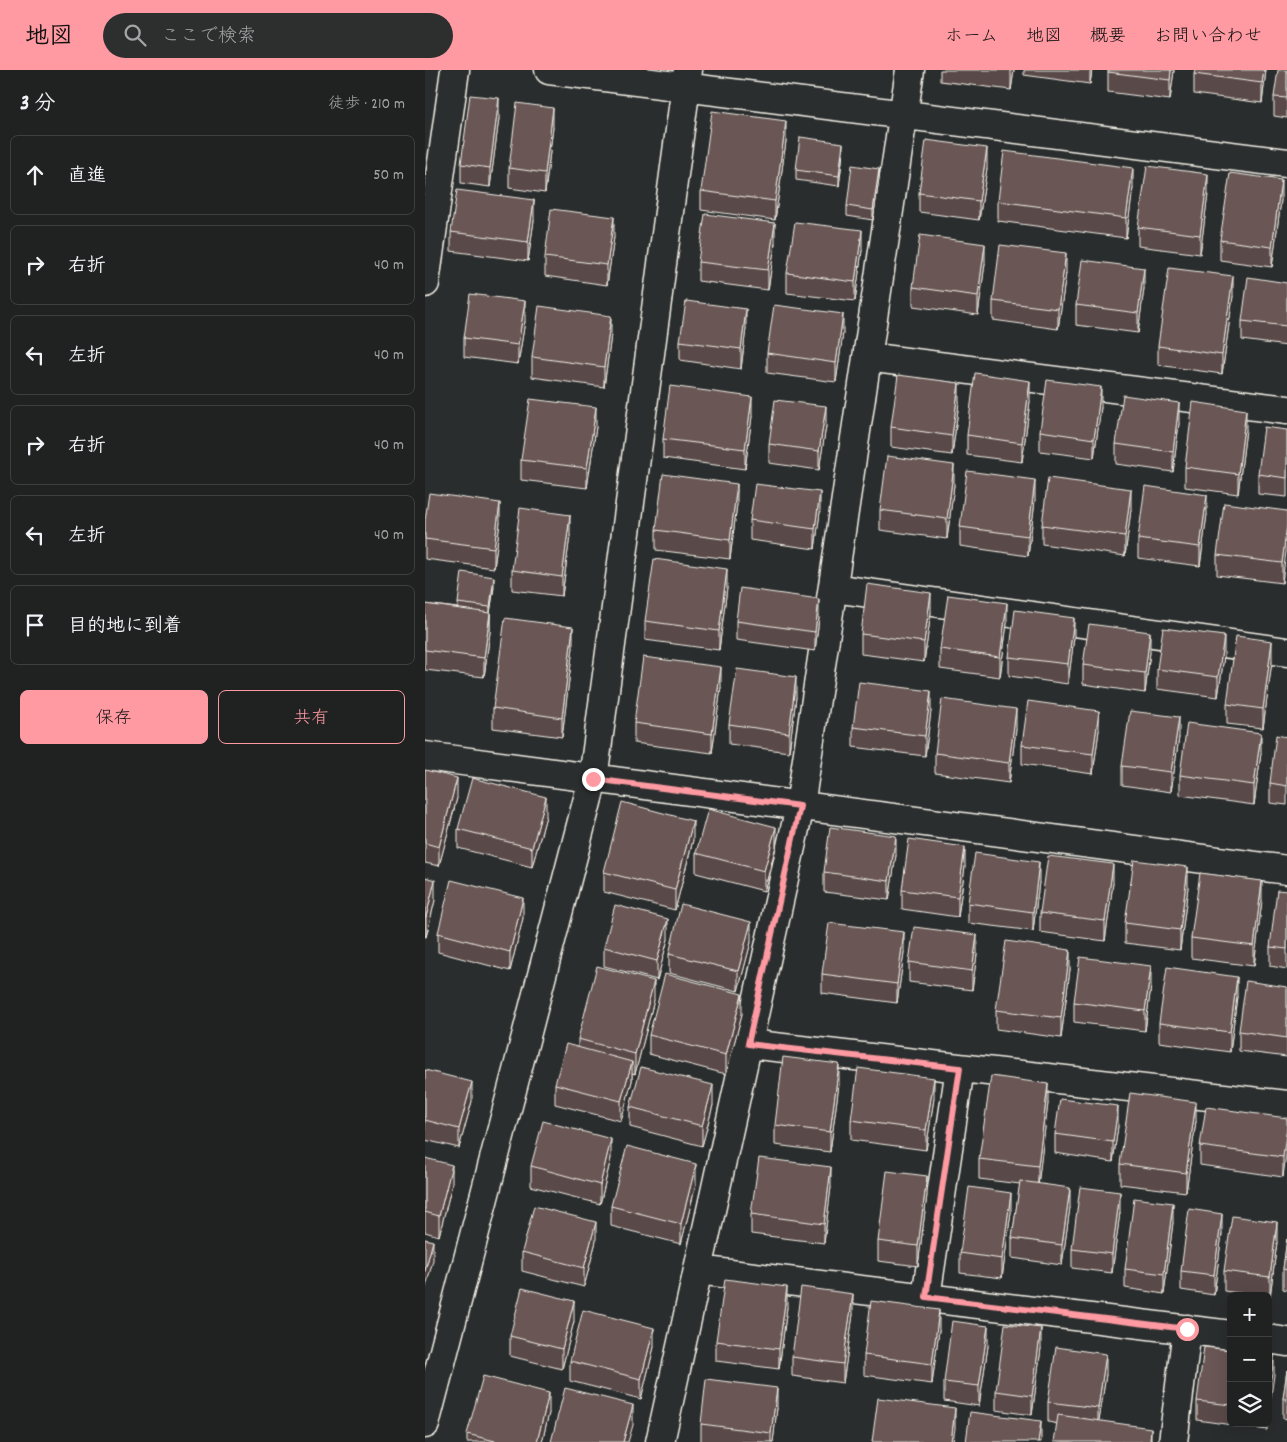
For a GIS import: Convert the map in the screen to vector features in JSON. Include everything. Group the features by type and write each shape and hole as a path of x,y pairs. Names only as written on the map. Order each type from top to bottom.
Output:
{"street":[{"path":"425,283 455,70"},
{"path":"549,70 687,79 904,114 1287,162"},
{"path":"660,1442 800,806 911,70"},
{"path":"425,1424 593,779 687,79"},
{"path":"867,357 1287,410"},
{"path":"833,588 1287,652"},
{"path":"425,756 1287,870"},
{"path":"748,1044 1287,1105"},
{"path":"926,1297 960,1068"},
{"path":"699,1270 1227,1334"},
{"path":"1173,1442 1187,1329"},
{"path":"1272,1340 1287,1342"}],"building":[{"path":"1108,70 1171,70 1170,80 1108,72"},
{"path":"1195,70 1264,70 1262,83 1194,74"},
{"path":"1278,70 1287,70 1287,98 1274,97"},
{"path":"470,95 499,98 490,168 461,164"},
{"path":"517,103 553,108 545,173 509,168"},
{"path":"712,111 786,121 775,201 701,191"},
{"path":"800,137 843,143 839,176 796,170"},
{"path":"926,140 987,148 979,201 919,193"},
{"path":"1004,151 1133,168 1126,218 998,201"},
{"path":"852,165 879,169 873,210 847,206"},
{"path":"1147,166 1208,174 1200,235 1138,227"},
{"path":"1230,173 1281,180 1272,247 1220,240"},
{"path":"457,190 534,200 528,242 451,232"},
{"path":"551,209 614,217 607,265 545,257"},
{"path":"705,214 775,223 768,270 698,262"},
{"path":"795,222 862,230 855,282 787,273"},
{"path":"920,235 985,244 978,296 913,287"},
{"path":"1000,245 1066,253 1058,309 993,301"},
{"path":"1082,260 1144,268 1138,313 1076,305"},
{"path":"1169,268 1233,276 1222,355 1158,346"},
{"path":"1248,277 1287,283 1287,326 1242,321"},
{"path":"470,294 525,301 518,345 464,338"},
{"path":"686,301 746,309 741,349 680,341"},
{"path":"774,305 843,314 836,363 767,353"},
{"path":"539,306 611,316 604,367 532,357"},
{"path":"975,373 1030,381 1022,443 967,435"},
{"path":"898,375 959,383 952,436 891,427"},
{"path":"1047,380 1101,387 1094,439 1040,431"},
{"path":"670,386 752,397 745,449 663,439"},
{"path":"1123,395 1179,403 1173,452 1116,444"},
{"path":"530,399 596,407 587,468 521,460"},
{"path":"775,400 826,406 819,451 769,444"},
{"path":"1193,402 1246,410 1238,474 1185,467"},
{"path":"1264,427 1287,430 1287,478 1258,474"},
{"path":"887,456 954,465 947,519 880,510"},
{"path":"967,471 1035,480 1028,536 960,527"},
{"path":"663,474 737,484 730,540 656,530"},
{"path":"1048,478 1131,489 1125,536 1042,525"},
{"path":"755,484 820,492 815,529 750,520"},
{"path":"1145,486 1207,495 1200,547 1138,539"},
{"path":"429,493 500,503 494,548 425,539 425,521"},
{"path":"1224,503 1287,511 1282,563 1217,555"},
{"path":"520,508 570,515 562,577 512,570"},
{"path":"654,559 727,569 719,631 645,621"},
{"path":"462,572 494,577 490,607 458,603"},
{"path":"867,584 931,593 924,642 861,634"},
{"path":"740,588 819,599 815,632 736,621"},
{"path":"948,595 1007,603 1000,657 940,649"},
{"path":"425,604 490,613 484,658 425,650"},
{"path":"1015,610 1074,618 1068,664 1009,657"},
{"path":"505,618 573,627 562,718 493,708"},
{"path":"1089,624 1150,632 1145,673 1083,665"},
{"path":"1163,628 1224,636 1218,677 1157,669"},
{"path":"1236,636 1272,641 1263,709 1227,704"},
{"path":"643,657 721,667 712,734 634,723"},
{"path":"737,669 796,677 789,733 729,724"},
{"path":"859,682 931,691 925,736 853,727"},
{"path":"942,699 1016,709 1009,763 935,753"},
{"path":"1028,701 1099,711 1093,754 1022,745"},
{"path":"1130,711 1179,717 1171,772 1122,766"},
{"path":"1187,723 1261,733 1254,785 1180,775"},
{"path":"1276,735 1287,737 1287,786 1270,783"},
{"path":"425,770 457,778 439,847 425,843"},
{"path":"472,778 546,797 532,848 458,829"},
{"path":"622,802 693,821 675,890 604,872"},
{"path":"708,809 776,827 764,871 696,853"},
{"path":"830,827 896,836 889,881 824,872"},
{"path":"909,839 965,847 958,897 902,890"},
{"path":"975,853 1039,862 1033,912 968,903"},
{"path":"1048,856 1113,864 1105,921 1040,913"},
{"path":"1134,860 1188,867 1180,930 1125,923"},
{"path":"1200,873 1262,881 1254,946 1191,938"},
{"path":"425,877 435,880 426,917 425,917"},
{"path":"451,880 523,898 510,952 438,933"},
{"path":"1277,890 1287,891 1287,949 1270,947"},
{"path":"681,904 751,922 738,971 669,954"},
{"path":"615,905 668,919 657,961 604,947"},
{"path":"829,923 904,932 897,984 822,974"},
{"path":"914,927 977,935 972,971 909,962"},
{"path":"1006,941 1070,950 1061,1018 996,1010"},
{"path":"1080,957 1151,966 1145,1011 1074,1002"},
{"path":"597,966 654,981 635,1054 578,1039"},
{"path":"1167,967 1237,977 1230,1032 1159,1023"},
{"path":"665,974 742,994 726,1055 649,1035"},
{"path":"1246,981 1287,987 1287,1038 1239,1031"},
{"path":"566,1044 632,1062 621,1101 555,1084"},
{"path":"783,1057 839,1064 830,1132 775,1125"},
{"path":"641,1067 713,1085 702,1126 630,1107"},
{"path":"858,1068 934,1078 926,1130 851,1120"},
{"path":"425,1070 472,1082 459,1129 425,1120"},
{"path":"991,1076 1048,1084 1038,1166 979,1159"},
{"path":"1130,1093 1196,1102 1186,1173 1120,1164"},
{"path":"1060,1099 1118,1106 1113,1142 1055,1134"},
{"path":"1206,1107 1287,1118 1283,1157 1200,1146"},
{"path":"543,1121 611,1139 600,1185 531,1166"},
{"path":"627,1146 696,1164 681,1224 611,1206"},
{"path":"425,1158 452,1165 439,1216 425,1212"},
{"path":"759,1158 831,1167 824,1224 751,1214"},
{"path":"887,1171 927,1176 918,1246 878,1241"},
{"path":"1020,1181 1070,1188 1062,1245 1012,1238"},
{"path":"969,1187 1011,1193 1002,1259 960,1253"},
{"path":"1080,1187 1120,1192 1112,1254 1072,1249"},
{"path":"1134,1198 1173,1203 1164,1274 1125,1269"},
{"path":"534,1206 596,1222 584,1268 522,1252"},
{"path":"1189,1209 1222,1214 1214,1275 1181,1271"},
{"path":"1232,1216 1277,1222 1270,1277 1224,1271"},
{"path":"425,1239 433,1241 425,1271"},
{"path":"1287,1239 1287,1270 1283,1269"},
{"path":"725,1279 787,1287 779,1349 716,1341"},
{"path":"801,1287 853,1294 843,1364 792,1357"},
{"path":"522,1288 574,1301 562,1349 510,1336"},
{"path":"871,1301 939,1310 932,1364 864,1355"},
{"path":"583,1310 654,1328 641,1379 570,1361"},
{"path":"952,1321 988,1326 979,1386 944,1382"},
{"path":"1005,1324 1041,1328 1032,1396 996,1391"},
{"path":"1056,1347 1106,1354 1098,1408 1048,1402"},
{"path":"1204,1347 1227,1350 1227,1405 1197,1401"},
{"path":"1287,1370 1287,1399 1283,1399"},
{"path":"483,1376 549,1393 537,1442 499,1442 467,1434"},
{"path":"706,1379 777,1388 771,1433 701,1424"},
{"path":"565,1388 633,1405 623,1442 551,1442"},
{"path":"878,1398 955,1408 951,1442 872,1442"},
{"path":"970,1412 1041,1421 1038,1442 966,1442"},
{"path":"1058,1415 1151,1428 1150,1442 1054,1442"}],"route":[{"path":"593,779 800,806 748,1044 960,1068 926,1297 1187,1329"}]}
